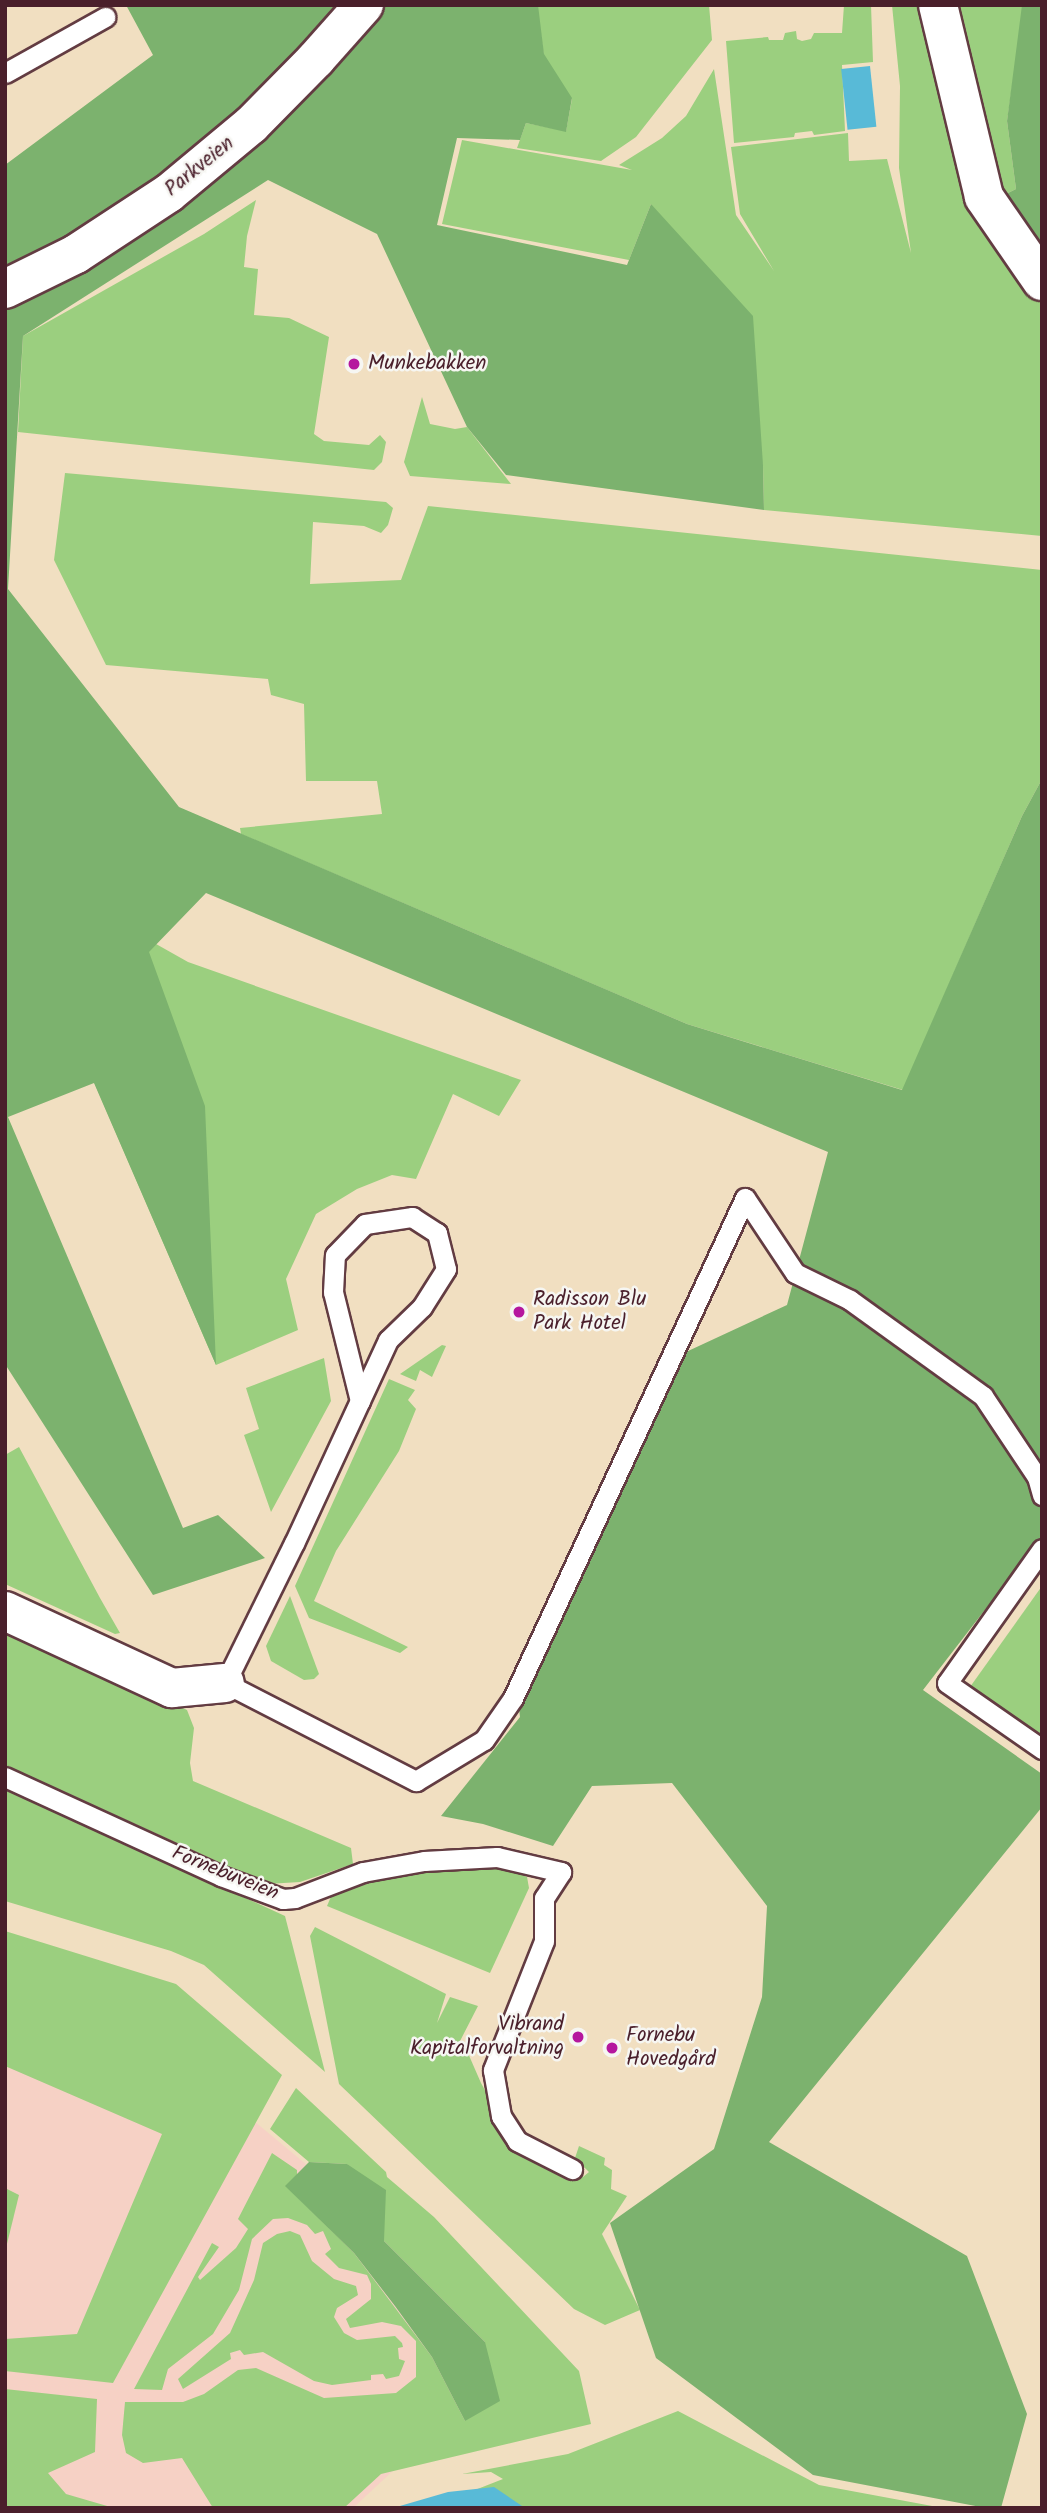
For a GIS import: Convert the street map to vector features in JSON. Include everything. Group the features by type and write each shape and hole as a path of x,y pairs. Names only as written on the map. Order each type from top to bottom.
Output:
{"street":[{"name":"Parkveien","path":"5,289 76,254 169,193 251,125 316,59 363,5"},
{"path":"938,5 984,198 1042,281"},
{"path":"5,1611 172,1688 225,1683"}],"lane":[{"path":"5,73 105,17"},
{"path":"360,1401 333,1292 335,1255 365,1224 412,1217 437,1233 446,1269 422,1307 388,1340 360,1401 225,1683 416,1781 484,1740 513,1698 745,1199 795,1273 850,1300 983,1396 1037,1477 1042,1494"},
{"path":"1042,1549 947,1683 1042,1749"},
{"name":"Fornebuveien","path":"5,1777 221,1876 283,1899 295,1898 363,1872 424,1861 497,1857 561,1872 544,1898 544,1941 493,2070 501,2116 517,2141 572,2169"}],"shaded area":[{"path":"5,2017 147,2032 526,2347 353,2508 5,2508"}],"green space":[{"path":"126,5 538,5 544,54 572,98 566,132 526,123 520,140 457,138 437,225 627,265 651,204 753,316 763,465 764,510 506,475 467,427 377,234 268,180 23,336 8,589 179,807 687,1024 902,1090 1022,816 1042,779 1042,1536 923,1690 1042,1774 1042,1807 769,2142 967,2256 1027,2414 1001,2508 986,2508 813,2475 656,2358 610,2223 714,2149 762,1997 767,1906 672,1783 592,1786 553,1846 483,1824 441,1816 520,1717 515,1673 673,1358 787,1305 828,1152 206,893 149,952 205,1106 216,1365 94,1083 8,1117 183,1528 218,1515 265,1558 153,1595 5,1364 5,165 153,55"},
{"path":"537,5 709,5 712,40 636,137 601,161 517,148 526,123 566,131 572,99 545,65"},
{"path":"844,5 871,5 873,62 842,65 845,131 814,135 812,131 795,133 794,137 734,143 726,41 768,37 769,40 783,40 785,33 796,31 797,39 802,41 811,39 814,33 842,33"},
{"path":"892,5 923,5 931,60 955,146 1042,299 1042,536 764,510 763,465 651,204 629,260 442,224 462,140 632,170 619,165 662,138 686,116 714,69 736,215 774,271 740,214 731,147 848,133 849,161 887,159 911,253 899,168 900,86"},
{"path":"949,5 1024,5 1007,121 1016,189 998,198"},
{"path":"1022,5 1042,5 1042,248 998,198 1016,189 1007,121"},
{"path":"256,200 247,236 244,267 258,269 254,315 289,318 329,337 314,434 324,441 369,445 380,435 386,442 382,462 374,470 18,432 23,336 204,234"},
{"path":"422,397 430,424 455,429 467,427 511,484 410,476 404,462"},
{"path":"65,473 386,502 393,508 388,525 381,533 364,526 313,522 310,584 401,580 428,506 1042,570 1042,779 1022,816 903,1090 687,1024 241,834 240,828 382,814 377,781 306,781 304,704 271,695 268,679 106,665 54,560"},
{"path":"46,882 188,962 521,1080 499,1116 453,1094 416,1179 392,1175 357,1189 316,1214 286,1279 298,1330 216,1365 94,1082"},
{"path":"442,1345 446,1346 432,1377 420,1370 416,1381 400,1374"},
{"path":"324,1358 331,1401 271,1512 244,1435 259,1429 246,1388"},
{"path":"389,1379 415,1390 408,1400 416,1409 399,1451 336,1551 314,1601 408,1647 400,1653 309,1618 295,1586"},
{"path":"19,1447 120,1633 115,1634 5,1584 5,1455"},
{"path":"1042,1586 1042,1738 970,1687"},
{"path":"290,1596 319,1674 314,1679 304,1680 271,1661 266,1646"},
{"path":"5,1625 187,1710 194,1728 190,1763 193,1781 351,1848 353,1864 300,1882 267,1884 5,1765"},
{"path":"5,1788 285,1916 325,2072 204,1965 171,1951 5,1901"},
{"path":"444,1865 501,1866 527,1877 529,1888 490,1973 327,1906 333,1892"},
{"path":"315,1927 446,1994 437,2023 450,1997 478,2006 459,2043 464,2044 481,2083 514,2144 530,2156 583,2177 589,2172 575,2158 579,2146 605,2158 604,2165 612,2170 611,2189 627,2196 602,2234 640,2310 605,2325 574,2309 339,2084 310,1936"},
{"path":"5,1931 176,1984 282,2075 113,2383 5,2371 5,2339 77,2334 162,2134 5,2066"},
{"path":"296,2088 386,2172 387,2177 434,2217 579,2371 591,2424 381,2474 344,2508 213,2508 182,2458 143,2463 126,2453 122,2435 125,2402 183,2402 204,2394 238,2370 256,2368 324,2398 396,2393 416,2377 416,2341 401,2326 382,2322 350,2328 346,2319 371,2299 371,2284 367,2275 339,2268 325,2254 331,2249 323,2231 315,2234 307,2225 288,2218 273,2219 252,2239 239,2290 213,2334 168,2369 162,2390 134,2389 212,2243 219,2247 198,2277 200,2280 236,2248 248,2229 238,2219 272,2153 297,2170 297,2175 286,2186 354,2253 432,2357 465,2421 485,2342 384,2241 347,2164 309,2162 270,2129"},
{"path":"309,2162 347,2164 386,2190 384,2241 485,2342 500,2401 465,2421 432,2357 395,2306 354,2253 285,2186"},
{"path":"5,2188 19,2195 5,2252"},
{"path":"290,2231 300,2235 312,2261 334,2279 356,2286 358,2295 337,2308 334,2317 344,2333 357,2340 395,2336 402,2343 403,2347 398,2348 399,2359 405,2361 399,2376 386,2379 383,2374 371,2375 371,2380 332,2385 314,2381 263,2352 244,2355 240,2350 230,2353 231,2359 183,2389 178,2379 230,2333 254,2280 263,2243 277,2234"},
{"path":"5,2389 97,2399 95,2452 48,2473 66,2494 114,2508 5,2508"},
{"path":"678,2411 819,2485 943,2508 429,2508 503,2479 491,2472 462,2474 568,2454"}],"water":[{"path":"870,66 876,127 848,130 841,69"},
{"path":"494,2487 525,2508 393,2508 448,2492"}],"place":[{"name":"Munkebakken","path":"354,364"},
{"name":"Radisson Blu Park Hotel","path":"519,1312"},
{"name":"Vibrand Kapitalforvaltning","path":"578,2037"},
{"name":"Fornebu Hovedgård","path":"612,2048"}]}
